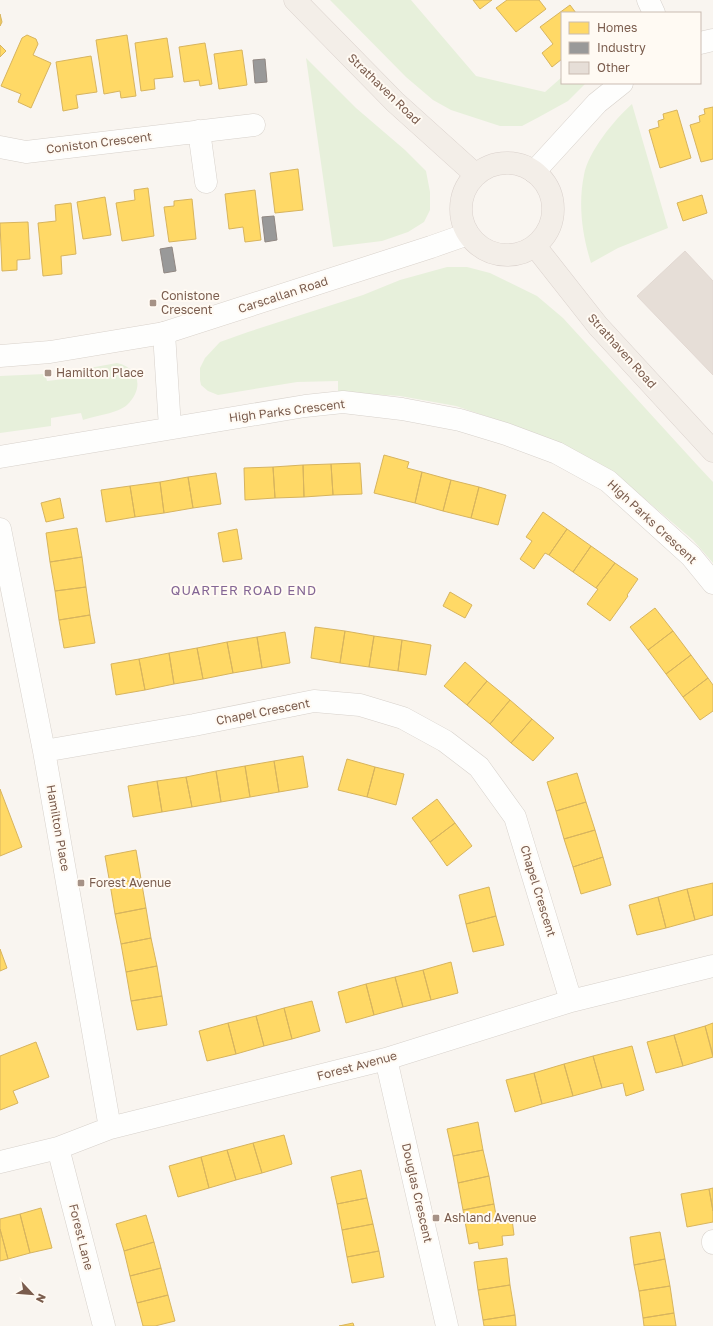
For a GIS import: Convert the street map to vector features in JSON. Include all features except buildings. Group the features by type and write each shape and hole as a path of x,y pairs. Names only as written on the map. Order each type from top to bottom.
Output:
{"main road":[{"name":"Strathaven Road","path":"295,0 395,102 476,175"},
{"path":"513,163 528,168 541,178 548,188 553,203 552,220 546,234 535,246 524,252 509,256 493,253 479,246 468,234 462,219 461,203 466,188 476,175 497,164 513,163"},
{"name":"Strathaven Road","path":"535,246 598,326 713,451"}],"street":[{"path":"648,0 654,12"},
{"path":"701,43 713,40"},
{"path":"534,172 597,103 621,84"},
{"name":"Coniston Crescent","path":"0,147 26,152 254,125"},
{"path":"198,132 206,182"},
{"name":"Carscallan Road","path":"0,356 50,352 164,333 424,250 468,234"},
{"path":"164,333 170,428"},
{"name":"High Parks Crescent","path":"0,457 305,406 343,402 402,409 460,420 506,434 557,453 608,481 691,556 713,583"},
{"name":"Hamilton Place","path":"0,529 44,751 110,1128"},
{"name":"Chapel Crescent","path":"44,751 194,725 314,701 360,705 403,718 445,741 479,767 515,817 571,1001"},
{"name":"Forest Avenue","path":"0,1162 58,1148 110,1128 386,1059 571,1001 713,966"},
{"name":"Douglas Crescent","path":"386,1059 448,1326"},
{"name":"Forest Lane","path":"58,1148 104,1326"}],"green space":[{"path":"330,0 411,0 476,76 545,92 561,78 561,84 585,84 568,101 522,126 500,126 451,110 433,100 406,77"},
{"path":"306,58 356,108 405,150 426,171 430,192 430,210 424,222 408,232 382,241 333,247"},
{"path":"632,104 668,228 618,248 591,263 583,230 581,208 582,186 586,166 596,147 610,127"},
{"path":"447,267 467,267 490,273 537,296 563,318 713,482 713,563 693,540 639,494 562,447 515,426 456,406 400,396 338,392 338,381 297,382 218,395 208,391 201,385 200,368 205,358 220,342 363,295 400,280"},
{"path":"117,363 131,369 137,380 136,392 132,399 123,408 83,420 81,413 51,418 51,426 0,433 0,376 45,374 47,381 73,378 73,371"}],"place":[{"name":"Conistone Crescent","path":"153,303"},
{"name":"Hamilton Place","path":"48,373"},
{"name":"Forest Avenue","path":"81,883"},
{"name":"Ashland Avenue","path":"436,1218"}],"district":[{"name":"QUARTER ROAD END","path":"244,590"}]}
